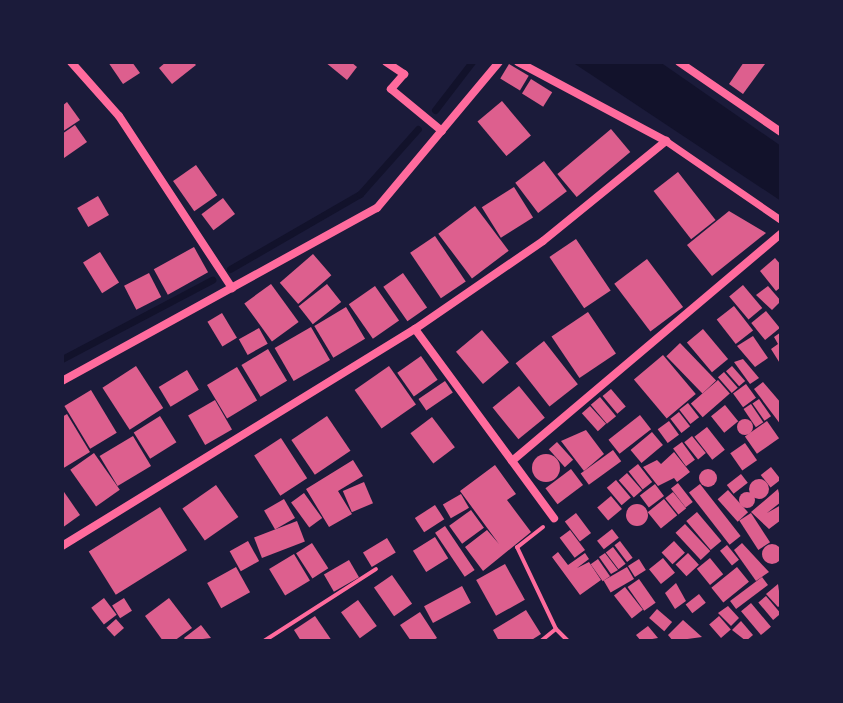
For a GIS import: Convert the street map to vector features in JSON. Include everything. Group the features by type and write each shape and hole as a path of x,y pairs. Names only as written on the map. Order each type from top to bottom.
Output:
{"street":[{"path":"71,62 119,116 232,288"},
{"path":"386,62 404,74 391,89 442,131"},
{"path":"62,381 377,208 499,62"},
{"path":"518,62 666,141 781,220"},
{"path":"679,62 781,132"},
{"path":"62,546 156,484 415,329 543,241 666,141"},
{"path":"512,461 781,234"},
{"path":"415,329 554,518"}],"path":[{"path":"554,518 517,547 556,629 568,641"},
{"path":"264,641 376,569"},
{"path":"541,641 556,629"}],"shaded area":[{"path":"572,62 660,62 781,146 781,201"}],"building":[{"path":"108,62 132,62 140,73 123,84"},
{"path":"166,62 193,62 196,65 172,84 159,68"},
{"path":"325,62 351,62 357,67 347,80"},
{"path":"744,62 765,64 743,94 729,84"},
{"path":"509,64 529,76 520,90 500,79"},
{"path":"531,79 552,92 543,107 522,93"},
{"path":"502,101 531,135 506,156 477,122"},
{"path":"67,102 80,120 62,132 62,106"},
{"path":"75,125 87,142 64,158 62,134"},
{"path":"611,129 630,152 577,197 557,174"},
{"path":"544,161 567,191 538,213 515,183"},
{"path":"196,165 217,195 194,211 173,181"},
{"path":"678,172 716,220 691,239 654,191"},
{"path":"514,187 533,218 501,238 482,207"},
{"path":"98,196 109,215 88,227 77,208"},
{"path":"223,198 235,214 213,230 201,214"},
{"path":"475,206 509,251 472,278 438,234"},
{"path":"729,211 766,233 712,276 687,245"},
{"path":"435,236 466,282 441,298 410,253"},
{"path":"576,239 611,290 584,308 549,257"},
{"path":"194,247 208,272 168,295 154,269"},
{"path":"100,252 119,283 102,293 83,263"},
{"path":"313,254 331,275 298,304 280,283"},
{"path":"775,258 781,265 781,287 776,291 760,271"},
{"path":"647,259 683,307 650,332 614,284"},
{"path":"149,273 161,297 136,310 124,286"},
{"path":"403,273 427,307 407,321 383,287"},
{"path":"271,284 299,322 272,341 244,303"},
{"path":"327,284 341,302 313,324 299,306"},
{"path":"743,285 762,308 748,320 729,297"},
{"path":"375,286 399,320 373,339 349,304"},
{"path":"768,286 781,301 772,310 756,295"},
{"path":"734,306 753,330 736,344 717,320"},
{"path":"346,307 365,339 333,358 314,326"},
{"path":"766,311 780,328 765,340 751,323"},
{"path":"588,312 616,353 579,378 552,337"},
{"path":"222,313 237,338 222,347 207,322"},
{"path":"311,327 330,360 294,381 275,348"},
{"path":"259,328 268,344 248,355 239,339"},
{"path":"703,329 728,359 712,372 687,342"},
{"path":"482,330 509,362 483,384 456,352"},
{"path":"781,332 781,365 771,349 778,344 774,337"},
{"path":"753,336 768,358 755,367 737,346"},
{"path":"544,341 578,384 549,407 516,363"},
{"path":"680,343 716,380 702,394 666,356"},
{"path":"268,349 287,381 260,397 241,365"},
{"path":"663,355 696,394 667,418 634,379"},
{"path":"421,356 438,380 414,396 397,373"},
{"path":"743,359 759,378 750,384 734,362"},
{"path":"136,366 163,408 130,430 102,388"},
{"path":"389,366 416,405 382,429 355,390"},
{"path":"732,366 745,381 739,386 726,371"},
{"path":"237,367 257,400 227,418 207,385"},
{"path":"187,370 199,390 171,407 159,387"},
{"path":"724,372 738,388 732,393 718,377"},
{"path":"718,380 730,394 703,417 691,404"},
{"path":"445,381 453,393 426,411 418,399"},
{"path":"763,382 781,403 781,425 754,389"},
{"path":"746,384 756,398 743,407 733,393"},
{"path":"519,386 545,418 518,439 493,407"},
{"path":"611,389 626,407 617,414 603,396"},
{"path":"91,390 117,433 90,449 64,406"},
{"path":"600,397 616,416 607,424 591,405"},
{"path":"759,399 771,416 764,421 752,404"},
{"path":"215,400 232,429 205,445 188,416"},
{"path":"688,403 699,417 690,424 679,410"},
{"path":"751,404 763,422 756,427 744,409"},
{"path":"725,405 738,421 724,433 711,416"},
{"path":"590,406 606,424 598,431 582,413"},
{"path":"679,412 690,426 681,433 670,419"},
{"path":"67,414 90,452 62,469 62,417"},
{"path":"640,415 651,429 620,454 608,440"},
{"path":"160,416 176,442 150,459 134,432"},
{"path":"327,416 350,451 315,475 291,440"},
{"path":"432,417 455,447 433,464 410,433"},
{"path":"742,419 748,419 753,427 751,433 742,435 737,430 737,424"},
{"path":"669,421 679,435 668,443 658,429"},
{"path":"767,421 779,438 757,454 745,436"},
{"path":"707,427 725,450 712,460 694,437"},
{"path":"586,430 604,454 584,471 561,441"},
{"path":"652,432 663,445 641,463 631,450"},
{"path":"133,436 151,466 118,486 100,456"},
{"path":"692,436 706,453 698,459 684,442"},
{"path":"281,438 307,478 280,496 254,455"},
{"path":"557,442 573,460 565,467 549,449"},
{"path":"682,442 695,460 686,466 673,448"},
{"path":"745,443 757,460 742,471 730,453"},
{"path":"613,450 621,461 589,485 581,474"},
{"path":"674,452 690,472 677,482 674,478 658,486 643,467 657,460 661,464"},
{"path":"94,453 120,490 96,506 70,470"},
{"path":"546,454 556,458 560,468 556,478 546,482 536,478 532,468 536,458"},
{"path":"353,460 363,476 338,491 352,514 329,527 306,489"},
{"path":"638,464 652,482 643,490 629,471"},
{"path":"495,465 516,494 507,500 531,532 483,571 465,547 487,530 499,544 460,491"},
{"path":"771,467 781,480 771,488 761,475"},
{"path":"571,469 583,485 557,504 545,488"},
{"path":"704,469 712,469 717,478 715,485 704,487 699,482 699,474"},
{"path":"627,473 642,490 634,498 619,480"},
{"path":"741,474 748,483 734,494 727,485"},
{"path":"755,479 763,479 769,489 763,499 755,499 749,493 749,485"},
{"path":"616,480 631,498 622,505 607,488"},
{"path":"364,482 373,503 352,512 343,491"},
{"path":"678,483 693,502 686,507 671,489"},
{"path":"655,484 664,496 649,507 640,495"},
{"path":"700,484 741,536 730,545 689,493"},
{"path":"216,485 238,517 205,540 182,509"},
{"path":"62,489 80,515 62,528"},
{"path":"778,489 781,502 767,513 781,505 781,520 769,529 751,512"},
{"path":"728,490 748,512 738,522 718,499"},
{"path":"673,492 686,508 678,515 665,498"},
{"path":"744,492 750,492 755,500 753,506 744,508 739,503 739,497"},
{"path":"304,493 322,518 309,527 291,502"},
{"path":"461,494 469,508 451,518 443,504"},
{"path":"611,496 622,509 608,521 597,508"},
{"path":"284,499 295,518 275,530 264,510"},
{"path":"664,499 677,515 661,529 648,512"},
{"path":"637,504 645,507 648,515 645,523 637,526 629,523 626,515 629,507"},
{"path":"435,505 444,519 424,532 415,518"},
{"path":"160,507 187,550 116,595 89,552"},
{"path":"471,510 484,528 462,544 449,526"},
{"path":"697,512 721,541 711,550 686,521"},
{"path":"576,513 591,533 580,541 565,521"},
{"path":"751,513 770,542 758,550 739,521"},
{"path":"297,521 305,542 262,558 254,537"},
{"path":"685,524 710,551 701,560 675,533"},
{"path":"445,526 475,570 465,577 435,533"},
{"path":"612,529 619,538 604,549 597,541"},
{"path":"570,530 585,550 575,558 560,538"},
{"path":"435,537 448,558 426,572 413,551"},
{"path":"387,538 396,553 372,567 363,552"},
{"path":"248,541 259,561 241,571 230,551"},
{"path":"620,541 633,558 627,562 614,545"},
{"path":"674,541 685,553 672,564 662,553"},
{"path":"312,543 328,568 312,579 296,553"},
{"path":"742,543 769,572 756,581 734,550"},
{"path":"772,544 779,547 782,554 779,561 772,564 765,561 762,554 765,547"},
{"path":"727,545 739,560 732,565 720,551"},
{"path":"613,547 626,564 618,569 606,552"},
{"path":"558,552 568,565 585,553 589,559 577,568 589,562 601,580 580,595 552,557"},
{"path":"605,553 618,570 611,574 599,557"},
{"path":"688,553 699,565 686,576 676,565"},
{"path":"294,554 310,581 285,596 269,569"},
{"path":"663,558 675,573 661,584 649,569"},
{"path":"710,558 723,574 710,585 697,569"},
{"path":"598,559 610,576 603,581 591,564"},
{"path":"639,559 646,570 635,577 628,566"},
{"path":"349,560 359,577 334,592 324,574"},
{"path":"505,564 525,600 496,616 476,580"},
{"path":"236,567 250,592 221,608 207,583"},
{"path":"627,567 634,579 611,593 604,580"},
{"path":"737,567 749,582 723,603 711,588"},
{"path":"392,575 412,604 394,616 374,588"},
{"path":"762,577 768,585 736,609 730,601"},
{"path":"639,579 656,603 644,611 628,587"},
{"path":"676,583 686,601 675,609 665,593"},
{"path":"778,584 781,605 778,607 766,594"},
{"path":"462,586 471,603 433,623 424,606"},
{"path":"625,587 643,610 632,618 614,596"},
{"path":"699,594 706,603 692,613 686,604"},
{"path":"766,596 781,614 773,620 758,602"},
{"path":"104,598 117,615 104,624 91,608"},
{"path":"124,598 132,611 120,618 112,605"},
{"path":"169,598 192,628 174,641 163,641 145,616"},
{"path":"358,600 377,626 360,638 341,612"},
{"path":"751,603 771,627 761,635 741,611"},
{"path":"728,606 739,618 731,626 718,613"},
{"path":"657,609 672,622 664,631 649,618"},
{"path":"526,610 541,634 530,641 499,641 493,630"},
{"path":"420,612 437,638 432,641 411,641 400,625"},
{"path":"315,616 332,641 301,641 294,630"},
{"path":"719,616 731,630 721,638 709,625"},
{"path":"116,619 124,628 114,637 106,628"},
{"path":"683,620 702,637 673,641 668,635"},
{"path":"741,621 753,635 746,641 732,630"},
{"path":"201,625 211,638 186,641 184,638"},
{"path":"648,626 658,638 641,641 636,635"}],"waterway":[{"path":"435,110 472,62"},
{"path":"230,269 360,194 418,129"},
{"path":"62,359 212,280"}]}
